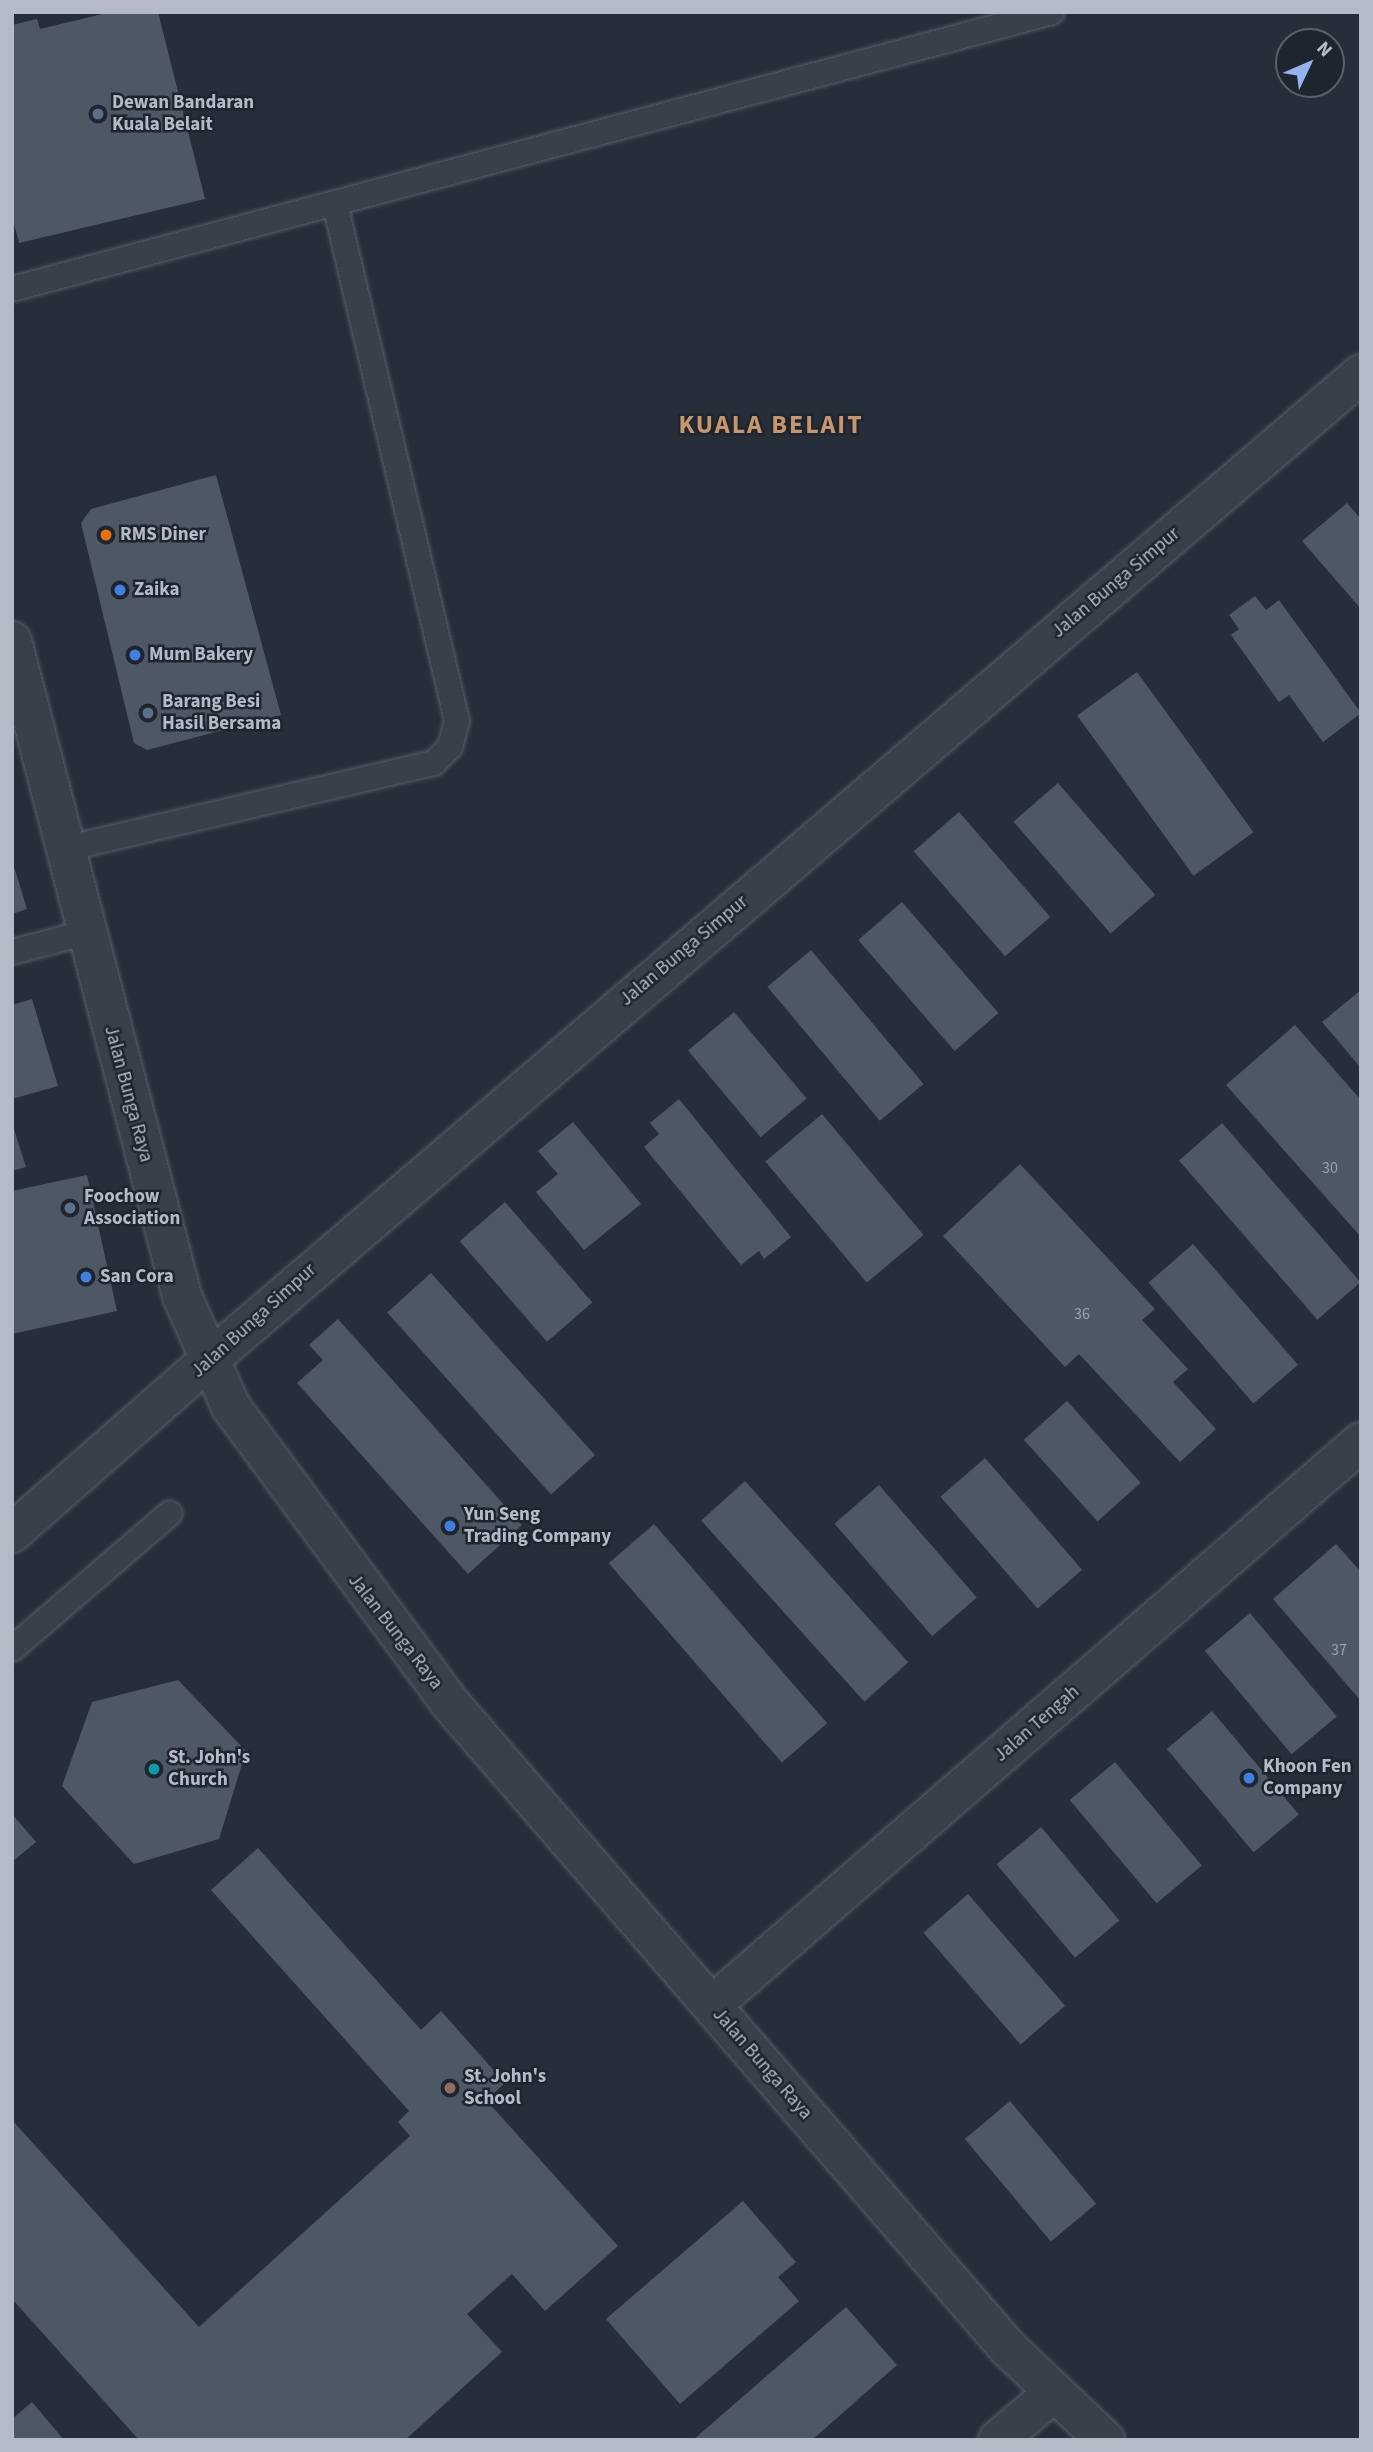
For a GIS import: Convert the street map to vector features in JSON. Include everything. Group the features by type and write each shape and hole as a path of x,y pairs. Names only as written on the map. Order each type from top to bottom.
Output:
{"street":[{"name":"Jalan Bunga Simpur","path":"12,1533 209,1360 1361,374"},
{"name":"Jalan Bunga Raya","path":"14,654 84,933 182,1296 209,1360 265,1457 449,1702 1052,2393 1105,2440"},
{"name":"Jalan Tengah","path":"712,2006 1361,1442"},
{"path":"998,2440 1052,2393"}],"lane":[{"path":"12,289 1052,12"},
{"path":"64,849 434,763 450,747 457,721 335,204"},
{"path":"12,952 84,933"},
{"path":"12,1649 170,1513"}],"building":[{"name":"Dewan Bandaran Kuala Belait","path":"111,12 158,12 205,199 19,243 12,216 12,25 37,19 40,29"},
{"path":"216,475 281,715 147,750 134,743 81,523 91,509"},
{"path":"1347,503 1361,519 1361,609 1302,541"},
{"path":"1255,596 1266,610 1279,600 1361,713 1323,742 1289,695 1279,702 1231,635 1239,629 1229,615"},
{"path":"1137,672 1253,832 1194,876 1077,715"},
{"path":"1058,783 1155,895 1111,933 1013,822"},
{"path":"959,812 1050,917 1005,956 914,851"},
{"path":"12,860 27,909 12,914"},
{"path":"902,902 998,1013 955,1051 858,940"},
{"path":"811,950 923,1084 880,1121 767,987"},
{"path":"1361,990 1361,1068 1322,1022"},
{"path":"32,999 58,1086 12,1099 12,1005"},
{"path":"734,1012 807,1099 761,1137 688,1051"},
{"path":"1295,1025 1361,1100 1361,1237 1226,1085"},
{"path":"679,1099 791,1237 764,1259 759,1251 741,1265 644,1147 659,1134 650,1123"},
{"path":"822,1114 924,1235 867,1283 765,1162"},
{"path":"573,1122 641,1204 584,1250 536,1192 558,1174 538,1151"},
{"path":"12,1123 26,1167 12,1171"},
{"path":"1222,1123 1360,1282 1317,1320 1179,1160"},
{"path":"1020,1164 1155,1309 1142,1320 1188,1369 1173,1382 1216,1429 1180,1462 1079,1354 1065,1367 943,1236"},
{"path":"87,1175 117,1311 12,1334 12,1191"},
{"path":"505,1202 592,1302 547,1342 460,1241"},
{"path":"1193,1244 1298,1365 1253,1403 1148,1283"},
{"path":"431,1273 595,1455 551,1495 387,1312"},
{"path":"338,1319 522,1525 468,1574 297,1383 323,1360 309,1345"},
{"path":"1067,1401 1141,1483 1098,1522 1024,1440"},
{"path":"985,1458 1082,1570 1038,1608 940,1497"},
{"path":"745,1481 908,1662 864,1702 701,1520"},
{"path":"879,1485 977,1597 932,1636 834,1524"},
{"path":"654,1524 827,1723 782,1763 609,1563"},
{"path":"1336,1544 1361,1572 1361,1701 1273,1599"},
{"path":"1250,1613 1337,1716 1292,1754 1205,1651"},
{"name":"St. John's Church","path":"178,1680 246,1751 219,1839 134,1864 62,1786 92,1702"},
{"path":"1212,1711 1299,1814 1254,1852 1167,1749"},
{"path":"1115,1762 1202,1865 1157,1903 1070,1800"},
{"path":"12,1814 36,1842 12,1862"},
{"path":"1041,1827 1119,1920 1075,1958 997,1864"},
{"name":"St. John's School","path":"258,1848 421,2030 441,2011 505,2083 486,2100 618,2246 545,2311 512,2274 467,2314 502,2352 405,2440 139,2440 12,2299 12,2120 199,2327 410,2136 398,2122 409,2111 211,1890"},
{"path":"968,1894 1065,2006 1021,2044 923,1933"},
{"path":"1010,2101 1096,2204 1051,2242 965,2139"},
{"path":"743,2201 796,2262 778,2277 799,2301 680,2404 606,2319"},
{"path":"846,2307 897,2365 812,2440 693,2440"},
{"path":"32,2402 64,2440 12,2440 12,2419"}],"place":[{"name":"Dewan Bandaran Kuala Belait","path":"98,114"},
{"name":"RMS Diner","path":"106,535"},
{"name":"Zaika","path":"120,590"},
{"name":"Mum Bakery","path":"135,655"},
{"name":"Barang Besi Hasil Bersama","path":"148,713"},
{"name":"Foochow Association","path":"70,1208"},
{"name":"San Cora","path":"86,1277"},
{"name":"Yun Seng Trading Company","path":"450,1526"},
{"name":"St. John's Church","path":"154,1769"},
{"name":"Khoon Fen Company","path":"1249,1778"},
{"name":"St. John's School","path":"450,2088"}],"district":[{"name":"KUALA BELAIT","path":"771,425"}]}
